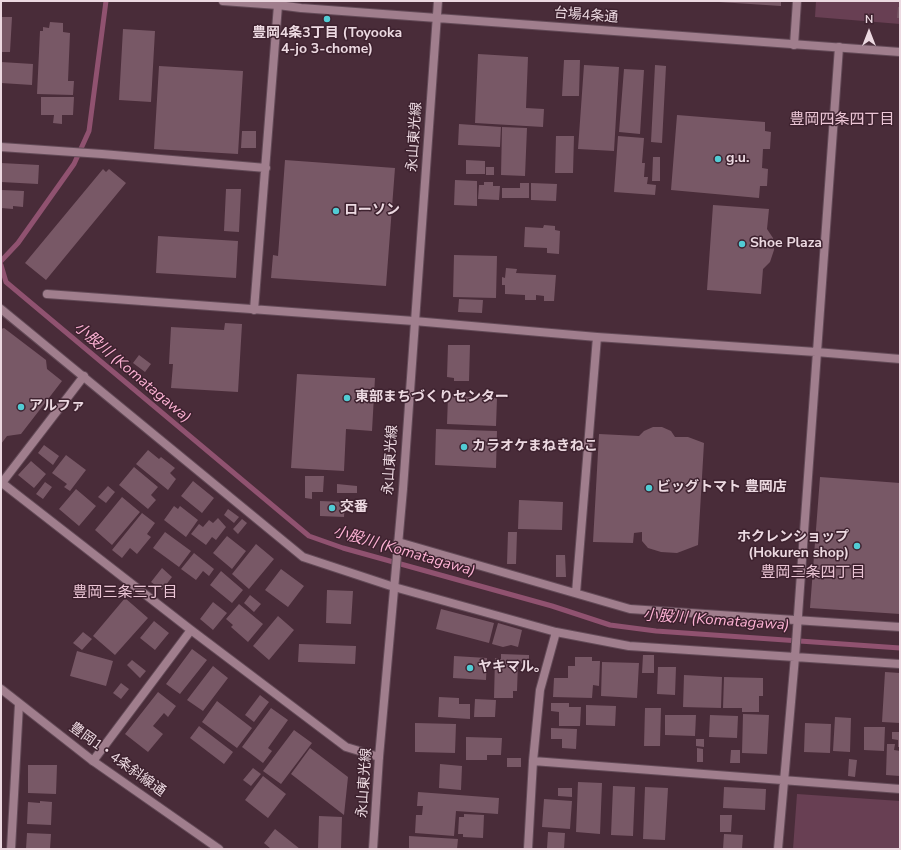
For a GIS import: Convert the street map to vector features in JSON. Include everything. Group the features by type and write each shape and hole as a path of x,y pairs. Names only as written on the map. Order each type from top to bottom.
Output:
{"street":[{"name":"台場4条通","path":"223,1 278,5 302,5 436,18 900,52"},
{"name":"永山東光線","path":"373,849 379,757 398,542 438,1"},
{"path":"794,45 797,1"},
{"path":"254,310 278,5"},
{"path":"778,849 795,653 839,47"},
{"path":"1,147 266,168"},
{"path":"47,294 900,359"},
{"path":"1,309 303,557 556,632 629,646 795,653 900,664"},
{"path":"576,593 597,337"},
{"path":"84,376 1,483 191,630 346,747 379,757"},
{"path":"398,542 630,609 900,627"},
{"path":"93,761 191,630"},
{"path":"528,849 533,761 540,690 556,632"},
{"name":"豊岡1・4条斜線通","path":"1,689 93,761 219,849"},
{"path":"11,849 19,704"},
{"path":"533,761 900,789"}],"shaded area":[{"path":"816,1 900,1 900,24 815,17"},
{"path":"797,794 900,801 900,849 793,849"}],"building":[{"path":"781,1 781,6 719,2"},
{"path":"898,7 900,7 900,18 897,18"},
{"path":"1,17 12,17 10,52 1,52"},
{"path":"50,22 63,23 63,32 70,33 68,81 74,81 73,95 37,94 40,31 43,31 43,27 49,28"},
{"path":"123,29 155,31 151,102 119,100"},
{"path":"478,54 528,57 526,108 544,109 543,127 475,123"},
{"path":"564,60 580,60 579,96 562,96"},
{"path":"1,62 33,64 32,85 1,83"},
{"path":"584,65 619,67 614,151 578,149"},
{"path":"655,65 666,66 662,143 651,142"},
{"path":"159,66 243,71 238,154 154,149"},
{"path":"624,69 644,70 640,134 619,132"},
{"path":"41,97 74,97 73,115 62,115 62,124 53,123 54,115 41,115"},
{"name":"g.u.","path":"677,115 765,122 765,131 771,132 770,149 763,149 762,168 768,169 767,186 760,186 759,198 671,190"},
{"path":"459,124 501,127 500,147 458,145"},
{"path":"502,127 527,128 525,176 501,175"},
{"path":"242,131 256,131 256,148 241,148"},
{"path":"556,136 574,136 573,173 555,173"},
{"path":"618,136 644,138 642,163 645,163 644,177 648,177 647,184 656,185 655,195 614,192"},
{"path":"653,157 660,157 660,181 652,181"},
{"name":"ローソン","path":"285,160 395,168 386,286 271,278 273,255 278,256"},
{"path":"466,160 485,161 485,174 466,174"},
{"path":"1,163 39,165 38,184 1,182"},
{"path":"486,167 494,167 494,175 486,175"},
{"path":"103,169 106,172 109,169 126,183 46,280 25,263"},
{"path":"455,180 477,181 477,206 454,205"},
{"path":"484,182 493,182 493,186 500,186 499,200 478,199 479,185 484,185"},
{"path":"520,183 529,183 529,198 502,198 502,188 520,188"},
{"path":"531,183 557,184 556,201 531,200"},
{"path":"226,189 241,189 239,232 224,231"},
{"path":"1,190 24,191 23,207 13,206 13,209 1,208"},
{"name":"Shoe Plaza","path":"713,205 769,209 767,229 773,238 774,250 770,262 763,269 761,294 707,290"},
{"path":"544,225 555,226 555,230 560,231 559,254 547,253 547,248 524,247 525,227 543,228"},
{"path":"158,236 238,241 236,278 156,273"},
{"path":"454,255 497,256 496,298 453,297"},
{"path":"506,268 517,269 516,273 556,275 554,301 544,301 544,296 536,295 536,300 525,300 525,295 505,294 505,285 502,285 502,277 505,278"},
{"path":"459,299 483,300 482,313 458,312"},
{"path":"225,323 242,324 238,392 171,388 173,364 169,364 171,327 224,330"},
{"name":"アルファ","path":"4,328 46,360 47,369 62,381 21,434 7,436 1,444 1,329"},
{"path":"448,345 470,345 469,381 454,381 454,378 447,377"},
{"path":"139,355 151,364 145,372 133,363"},
{"path":"297,374 375,378 372,431 346,429 344,471 291,468"},
{"path":"448,396 497,398 496,426 447,424"},
{"name":"ビッグトマト 豊岡店","path":"653,427 662,427 671,431 675,437 688,437 704,443 698,545 677,553 661,552 648,548 642,541 642,532 634,533 633,543 593,542 599,434 639,436 644,431"},
{"path":"436,429 497,431 496,468 435,465"},
{"path":"44,445 59,456 53,465 38,453"},
{"path":"148,450 159,459 161,457 175,468 170,473 176,479 168,490 136,464"},
{"path":"66,455 86,470 70,491 64,487 67,484 52,473"},
{"path":"31,461 46,474 34,488 18,475"},
{"path":"134,467 158,487 151,495 156,500 148,509 119,485"},
{"path":"305,476 324,476 323,492 312,492 312,499 305,498"},
{"name":"ホクレンショップ (Hokuren shop)","path":"820,477 900,483 900,614 810,608"},
{"path":"193,481 214,498 202,513 181,496"},
{"path":"45,482 52,487 43,499 36,494"},
{"path":"337,484 357,486 357,493 337,493"},
{"path":"108,486 115,492 106,503 98,497"},
{"path":"76,489 96,506 79,526 59,509"},
{"path":"122,497 140,512 112,545 95,530"},
{"path":"519,500 563,502 562,530 518,529"},
{"path":"320,501 345,502 344,517 320,516"},
{"path":"174,506 178,509 180,506 198,520 186,537 164,520"},
{"path":"228,509 239,517 234,523 224,515"},
{"path":"142,513 155,523 147,534 151,537 137,554 130,548 122,558 112,550"},
{"path":"218,518 226,527 216,540 212,537 206,545 191,534 199,524 203,527 209,520 213,523"},
{"path":"242,519 247,523 238,534 233,529"},
{"path":"165,532 191,551 179,567 153,548"},
{"path":"508,532 517,532 516,564 507,564"},
{"path":"227,536 246,551 232,569 213,553"},
{"path":"256,544 274,559 249,589 232,574"},
{"path":"194,553 214,569 209,576 203,571 196,580 181,569"},
{"path":"556,555 565,555 566,577 556,577"},
{"path":"162,568 172,577 162,590 151,582"},
{"path":"281,569 304,586 288,607 265,590"},
{"path":"221,571 243,590 232,603 210,585"},
{"path":"327,590 353,591 351,624 326,623"},
{"path":"250,595 261,604 254,612 244,603"},
{"path":"125,598 148,618 115,655 93,636"},
{"path":"213,602 227,613 213,630 200,619"},
{"path":"239,604 263,624 248,642 231,627 233,625 226,619"},
{"path":"441,609 494,623 489,643 436,629"},
{"path":"278,616 294,630 269,660 253,646"},
{"path":"154,621 169,633 155,650 140,638"},
{"path":"498,623 522,630 518,647 511,645 503,647 492,644"},
{"path":"83,632 92,639 82,650 73,643"},
{"path":"299,644 356,646 355,664 298,662"},
{"path":"192,649 207,660 180,694 166,684"},
{"path":"77,651 113,661 106,686 70,676"},
{"path":"501,654 529,655 529,664 518,663 517,691 513,691 513,698 494,698 495,658 501,659"},
{"path":"643,655 654,655 654,673 642,673"},
{"path":"454,656 487,658 486,680 453,678"},
{"path":"575,657 592,657 592,661 600,661 599,686 593,685 592,698 553,697 554,678 568,678 568,666 575,666"},
{"path":"132,660 146,671 140,678 127,665"},
{"path":"602,662 639,663 637,698 601,696"},
{"path":"213,666 228,678 203,711 187,700"},
{"path":"658,667 676,667 675,695 657,694"},
{"path":"885,672 900,673 900,723 882,722"},
{"path":"684,675 722,677 721,708 683,707"},
{"path":"724,677 763,678 763,696 759,696 759,712 742,712 742,708 723,708"},
{"path":"121,683 129,689 121,699 113,693"},
{"path":"158,692 176,706 168,717 164,713 153,726 163,734 148,752 125,734"},
{"path":"260,695 269,702 254,722 245,715"},
{"path":"439,697 459,698 459,704 470,704 470,719 438,717"},
{"path":"475,699 496,700 495,717 474,717"},
{"path":"217,701 252,728 237,748 202,722"},
{"path":"551,703 569,703 569,707 581,707 580,726 559,726 559,712 551,711"},
{"path":"586,705 616,706 615,726 586,725"},
{"path":"271,708 288,720 268,748 272,751 263,763 242,747"},
{"path":"645,708 661,708 660,746 644,746"},
{"path":"743,714 769,715 767,754 742,753"},
{"path":"665,715 696,715 695,736 665,735"},
{"path":"710,715 738,716 737,738 709,737"},
{"path":"835,717 851,718 850,752 833,751"},
{"path":"415,723 456,724 455,753 415,752"},
{"path":"805,723 831,724 830,753 804,752"},
{"path":"199,726 233,752 224,764 190,738"},
{"path":"864,727 885,727 884,751 864,750"},
{"path":"551,728 577,729 576,749 562,748 562,739 551,739"},
{"path":"294,730 312,743 281,784 263,771"},
{"path":"892,732 900,732 900,747 898,747 898,740 892,739"},
{"path":"466,737 502,738 501,755 487,755 487,760 466,760"},
{"path":"696,739 704,739 704,747 696,746"},
{"path":"887,744 895,744 894,750 900,751 900,776 886,775"},
{"path":"310,748 348,777 344,815 291,774"},
{"path":"697,748 703,749 703,762 697,762"},
{"path":"731,750 740,750 740,763 730,763"},
{"path":"507,758 521,758 521,767 507,767"},
{"path":"849,759 857,760 855,777 848,776"},
{"path":"440,764 462,766 461,790 439,788"},
{"path":"28,765 57,765 56,794 28,793"},
{"path":"253,768 261,774 251,786 243,780"},
{"path":"263,776 286,794 268,818 245,800"},
{"path":"578,782 602,783 600,834 576,832"},
{"path":"613,786 635,787 633,836 611,835"},
{"path":"645,787 668,788 665,840 643,839"},
{"path":"724,787 766,789 765,810 723,808"},
{"path":"558,788 572,788 572,797 558,796"},
{"path":"418,792 499,798 498,814 456,811 454,836 415,833 416,815 422,815 423,806 417,806"},
{"path":"544,799 572,801 570,829 542,827"},
{"path":"40,801 52,802 51,825 27,824 28,802 40,803"},
{"path":"464,814 484,815 483,838 463,837 463,834 458,834 459,817 464,817"},
{"path":"720,815 732,815 731,832 720,832"},
{"path":"319,816 342,817 341,849 318,849"},
{"path":"275,829 300,849 271,849 264,843"},
{"path":"548,832 565,833 564,849 547,848"},
{"path":"27,833 51,834 50,849 26,849"},
{"path":"724,834 743,835 742,849 723,849"},
{"path":"409,836 458,839 457,849 409,849"}],"waterway":[{"name":"小股川 (Komatagawa)","path":"1,261 18,243 74,164 89,131 106,1"},
{"name":"小股川 (Komatagawa)","path":"1,265 6,282 309,536 343,548 552,606 610,625 656,631 900,648"}],"place":[{"name":"豊岡4条3丁目 (Toyooka 4-jo 3-chome)","path":"327,19"},
{"name":"g.u.","path":"718,159"},
{"name":"ローソン","path":"336,211"},
{"name":"Shoe Plaza","path":"742,244"},
{"name":"東部まちづくりセンター","path":"347,398"},
{"name":"アルファ","path":"21,407"},
{"name":"カラオケまねきねこ","path":"464,447"},
{"name":"ビッグトマト 豊岡店","path":"649,488"},
{"name":"交番","path":"332,508"},
{"name":"ホクレンショップ (Hokuren shop)","path":"857,546"},
{"name":"ヤキマル。","path":"470,668"}],"district":[{"name":"豊岡四条四丁目","path":"842,120"},
{"name":"豊岡三条四丁目","path":"813,573"},
{"name":"豊岡三条三丁目","path":"125,593"}]}
